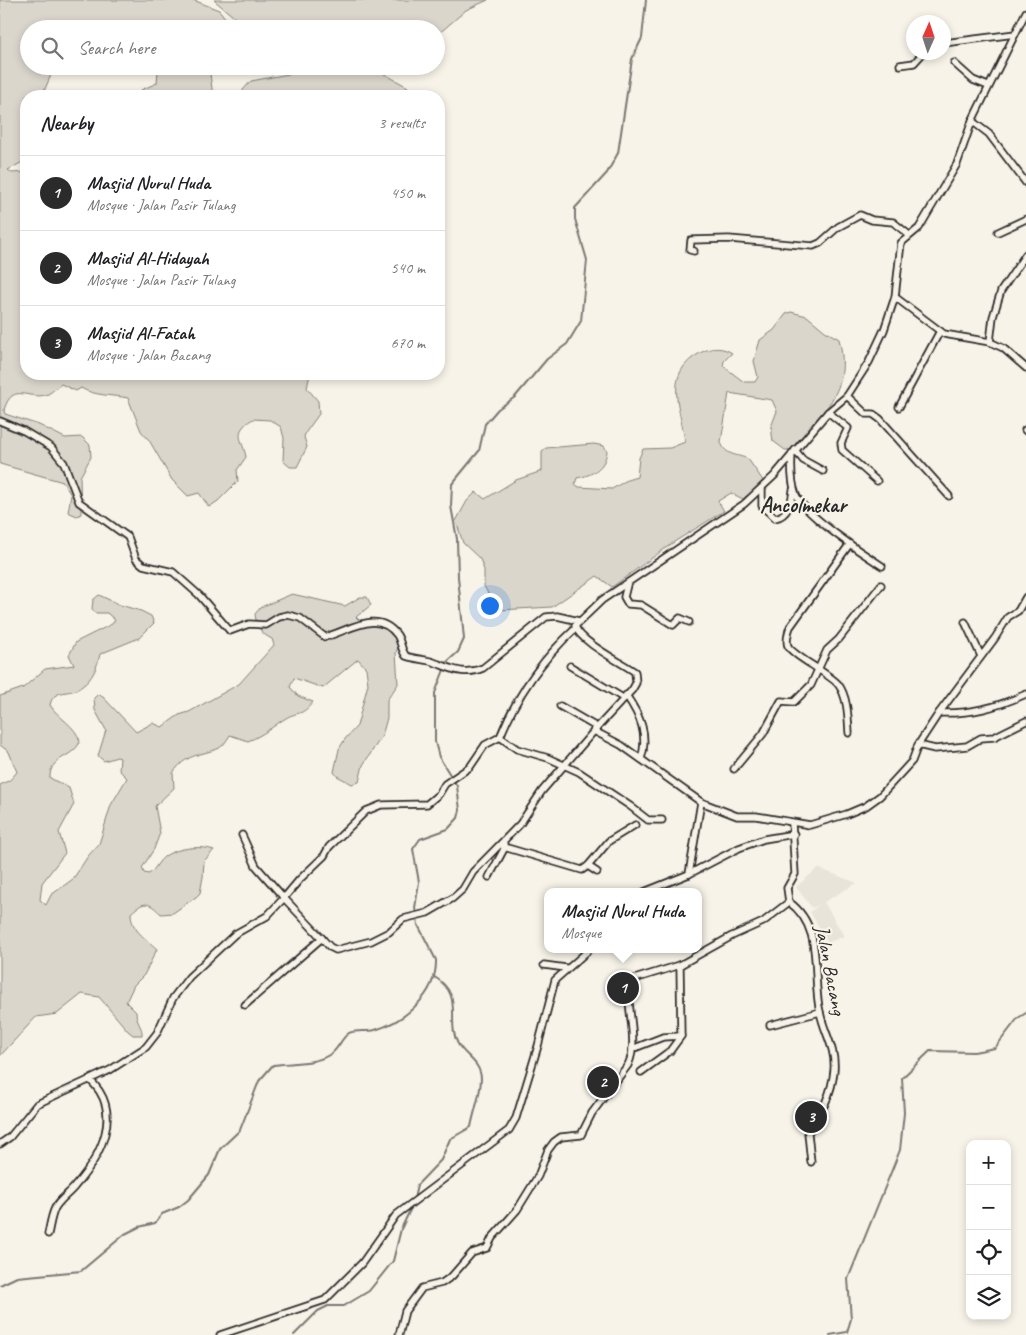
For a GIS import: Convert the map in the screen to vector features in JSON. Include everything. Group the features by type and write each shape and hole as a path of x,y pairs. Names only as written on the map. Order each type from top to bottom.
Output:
{"street":[{"path":"0,1144 10,1137 37,1104 118,1066 146,1047 157,1033 173,998 189,977 236,934 267,916 324,856 329,847 366,812 381,805 426,804 439,794 450,780 460,775 470,766 485,745 500,737 515,701 526,684 575,629 578,621 602,600 627,585 669,554 744,504 762,488 828,412 847,396 869,362 884,330 895,297 901,243 919,228 957,164 972,121 1026,12"},
{"path":"951,42 1016,34"},
{"path":"900,65 914,63 917,60"},
{"path":"954,63 973,80 988,86"},
{"path":"972,121 989,134 1026,183"},
{"path":"694,251 690,250 691,240 729,239 813,246 820,243 838,227 860,215 872,220 893,222 909,235"},
{"path":"998,232 1026,219"},
{"path":"990,342 993,317 1001,291 1026,254"},
{"path":"895,297 940,332 954,338 990,342 1003,348 1026,368"},
{"path":"899,407 940,332"},
{"path":"847,396 866,414 873,414 880,419 949,496"},
{"path":"828,412 847,426 841,443 842,450 877,481"},
{"path":"0,421 24,431 51,447 64,464 80,502 128,536 138,561 146,566 170,571 199,595 232,632 245,624 266,625 288,615 300,618 325,637 362,622 372,621 392,630 398,636 406,656 427,660 455,672 470,672 483,668 546,617 556,616 578,621"},
{"path":"793,452 823,471"},
{"path":"762,488 762,506 777,518 789,507 794,488 793,452"},
{"path":"794,488 802,504 849,545 882,566"},
{"path":"849,545 788,632 788,646 839,686 847,708 849,733"},
{"path":"627,585 624,597 628,604 641,605 673,624 680,618 689,622"},
{"path":"734,769 762,734 781,701 795,702 811,685 827,650 839,639 880,585"},
{"path":"560,706 621,745 702,802 737,816 756,816 810,826 866,806 898,779 912,761 918,745 939,714 1008,617 1018,611 1026,597"},
{"path":"965,622 981,656"},
{"path":"242,836 256,866 322,938 336,950 363,944 382,937 403,919 419,916 453,898 463,889 473,872 503,839 520,824 542,791 636,683 635,672 595,646 575,629"},
{"path":"570,666 624,697 639,717 645,732 645,746 641,759"},
{"path":"939,714 960,714 986,710 1026,694"},
{"path":"918,745 935,749 967,746 981,738 994,737 1026,721"},
{"path":"500,737 517,749 564,765 609,791 648,820 662,820"},
{"path":"689,874 702,802"},
{"path":"702,953 732,936 764,922 789,902 787,888 795,874 792,823"},
{"path":"504,847 582,870 588,866 609,841 619,837 635,825"},
{"path":"654,888 689,874 749,844 794,834"},
{"path":"489,877 504,847 503,839"},
{"path":"588,866 597,872"},
{"name":"Jalan Bacang","path":"789,902 803,916 812,937 820,1012 831,1041 834,1071 831,1091 820,1117 808,1133 811,1162"},
{"path":"245,1005 322,938"},
{"path":"220,1335 325,1300 362,1263 396,1215 510,1130 516,1118 538,1046 554,980 585,953"},
{"path":"399,1335 405,1311 422,1288 442,1283 464,1264 467,1256 487,1248 492,1238 513,1215 538,1176 548,1150 554,1142 561,1137 581,1135 592,1113 628,1065 632,1049 628,995 630,988 628,981 680,965 702,953"},
{"path":"544,965 566,968"},
{"path":"642,1072 670,1051 681,1036 680,965"},
{"path":"770,1025 820,1012"},
{"path":"632,1049 663,1037 681,1036"},
{"path":"48,1234 55,1208 75,1186 103,1142 107,1106 100,1089 90,1080"}],"shaded area":[{"path":"0,0 193,0 219,10 227,20 20,20 20,75 51,75 45,90 20,90 20,163 8,170 12,173 20,172 20,380 309,380 307,388 318,401 319,414 304,437 307,447 297,467 290,467 283,461 284,438 281,427 270,420 253,419 240,432 246,457 237,470 238,481 218,501 209,507 199,493 188,496 172,480 149,440 141,431 128,398 98,394 81,388 76,391 61,384 50,393 41,396 17,394 12,396 4,410 5,414 39,425 65,438 82,437 90,445 91,457 80,477 81,514 77,516 68,512 71,495 63,482 0,464"},
{"path":"214,0 488,0 466,10 445,28 445,20 237,20"},
{"path":"158,75 210,75 212,90 141,90 157,83"},
{"path":"283,75 386,75 408,87 406,90 243,90 251,81"},
{"path":"791,312 807,316 825,331 839,339 842,373 832,400 790,450 785,450 773,441 771,427 777,411 772,400 729,393 721,442 728,452 748,459 764,482 743,499 731,493 718,501 724,511 674,542 612,587 597,576 552,607 500,610 495,607 484,586 484,570 480,559 463,543 456,521 467,501 476,492 485,499 516,480 542,471 542,451 546,448 594,444 604,446 607,451 604,462 593,473 577,478 575,484 579,487 612,489 627,480 637,477 639,458 643,449 670,448 685,442 677,392 681,370 689,361 706,350 717,348 725,350 732,353 724,361 723,366 744,382 755,382 758,377 754,361 760,340 774,330 786,314"},
{"path":"292,594 345,606 360,597 367,597 371,605 356,617 359,620 383,622 392,626 402,635 396,653 398,684 387,700 387,718 382,736 363,765 359,782 352,784 337,776 334,772 339,749 357,726 368,684 366,668 358,659 323,688 294,678 290,687 298,696 313,702 305,710 286,718 248,741 230,735 219,748 193,756 183,762 173,773 174,788 155,806 160,833 154,849 142,868 144,873 149,874 165,856 182,849 208,848 214,850 204,861 200,893 196,897 173,913 161,914 146,904 139,906 131,913 136,929 157,949 144,975 134,985 126,1002 136,1012 142,1035 133,1035 128,1031 99,997 82,994 57,1014 36,1017 0,1056 0,785 10,780 17,772 9,752 0,745 0,696 23,688 45,669 74,665 69,655 76,642 112,624 115,620 107,613 95,613 92,609 93,600 99,595 151,616 154,623 139,638 100,654 96,668 85,684 77,690 59,694 52,699 50,705 71,726 80,741 73,751 54,765 51,771 50,778 69,788 74,804 59,832 65,853 42,883 40,900 46,905 51,895 73,879 88,856 99,844 111,805 127,778 119,770 120,758 117,757 104,761 98,756 106,730 95,710 94,698 98,694 103,697 136,732 153,723 162,727 179,715 189,712 239,684 274,645 272,639 260,629 255,614 261,607"},
{"path":"818,868 857,883 824,902 844,936 828,943 810,912 819,905 812,908 796,887"}],"waterway":[{"path":"0,1285 17,1277 81,1271 125,1234 139,1227 155,1223 162,1214 179,1207 188,1200 209,1175 220,1149 240,1130 259,1081 273,1065 319,1060 326,1057 334,1051 349,1033 375,1030 408,1013 425,995 431,984 436,960 418,925 415,908 419,882 413,849 420,839 448,829 458,818 460,810 457,786 439,757 435,742 435,693 447,662 458,652 464,639 458,577 457,539 451,506 452,484 479,451 485,424 498,409 515,397 547,359 567,344 581,321 587,260 575,219 575,208 607,173 618,153 632,59 642,38 646,0"},
{"path":"414,1199 417,1185 441,1160 450,1139 471,1127 481,1084 478,1068 458,1044 453,1026 453,1008 449,991 443,983 433,976"},
{"path":"830,1335 847,1332 851,1319 848,1279 900,1150 904,1113 902,1078 930,1051 974,1052 995,1048 1018,1018 1026,1013"},
{"path":"294,1335 318,1311 328,1306 344,1306 369,1291 393,1261 401,1229 412,1206"}],"place":[{"name":"Masjid Nurul Huda","path":"623,988"},
{"name":"Masjid Al-Hidayah","path":"603,1082"},
{"name":"Masjid Al-Fatah","path":"811,1117"}],"district":[{"name":"Ancolmekar","path":"803,504"}]}
